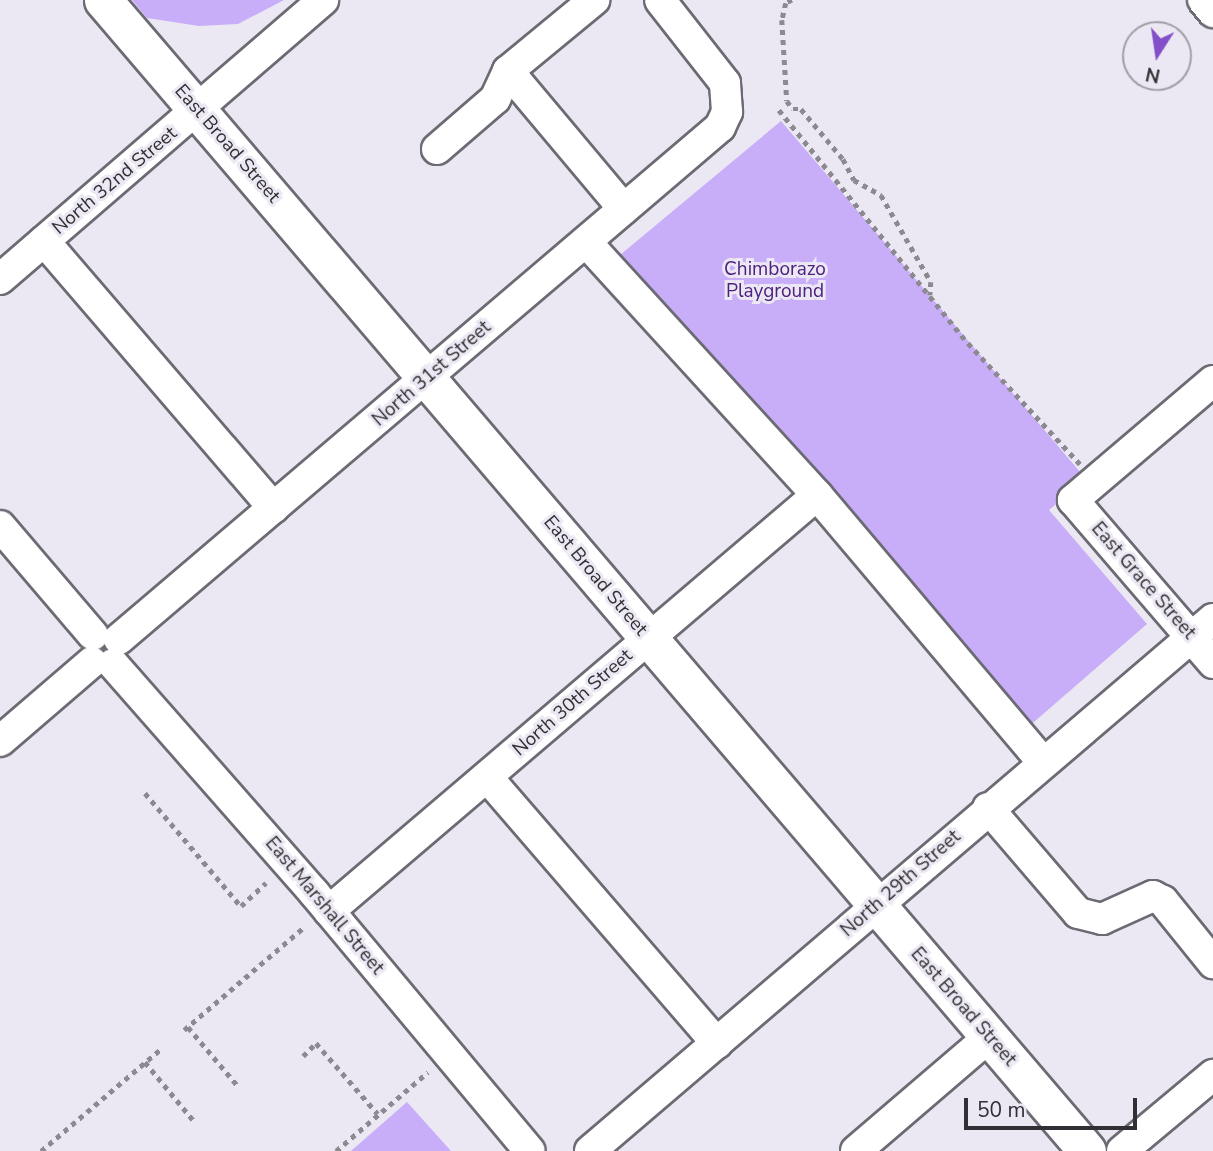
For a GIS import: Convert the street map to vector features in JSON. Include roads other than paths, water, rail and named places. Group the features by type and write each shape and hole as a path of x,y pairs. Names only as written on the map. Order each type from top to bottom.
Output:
{"main road":[{"name":"East Broad Street","path":"103,0 1087,1151"}],"street":[{"name":"North 32nd Street","path":"0,279 323,0"},
{"path":"437,149 495,99 508,71 594,0"},
{"name":"North 31st Street","path":"0,741 720,127 727,98 719,71 660,0"},
{"path":"1203,0 1213,12"},
{"path":"508,71 624,209"},
{"path":"44,241 274,508"},
{"path":"586,242 817,495 1042,761"},
{"name":"East Grace Street","path":"1213,381 1073,500 1202,628 1213,663"},
{"name":"North 30th Street","path":"329,911 817,495"},
{"name":"East Marshall Street","path":"0,526 530,1151"},
{"name":"North 29th Street","path":"590,1151 1042,761 1202,628"},
{"path":"487,776 717,1043"},
{"path":"988,808 1078,913 1102,919 1153,896 1163,901 1213,963"},
{"path":"856,1151 989,1037"},
{"path":"1122,1151 1213,1074"}],"park label":[{"name":"Chimborazo Playground","path":"775,281"}]}
